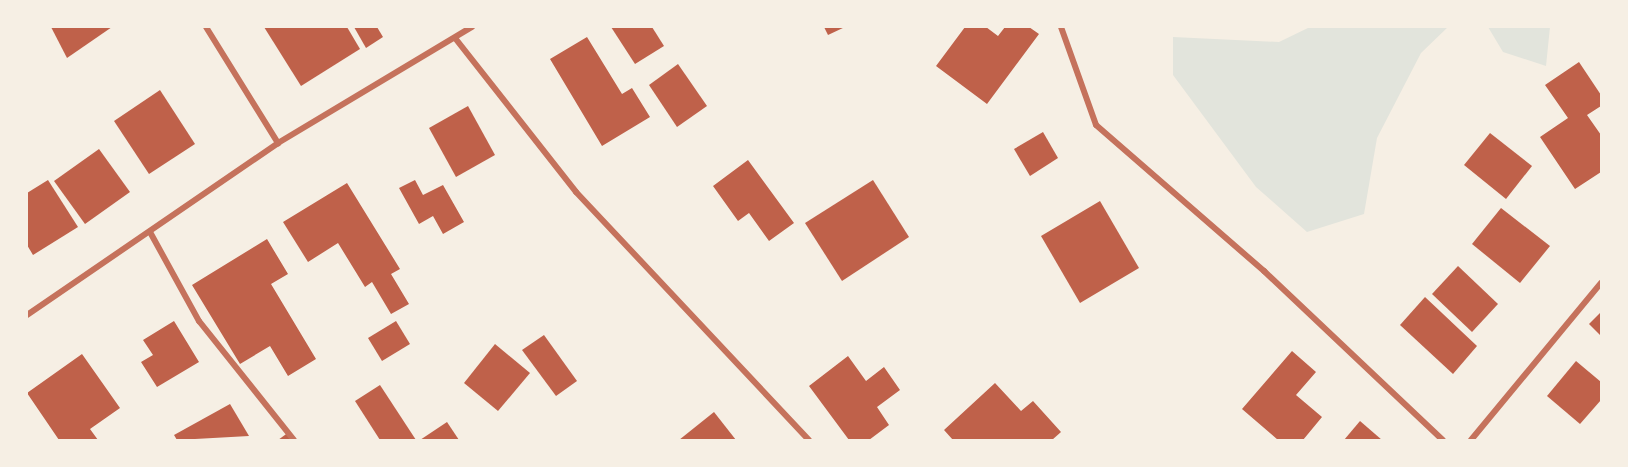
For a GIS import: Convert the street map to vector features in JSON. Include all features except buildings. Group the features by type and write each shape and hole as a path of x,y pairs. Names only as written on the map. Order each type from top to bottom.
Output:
{"street":[{"path":"206,27 278,143"},
{"path":"27,315 278,143 472,27"},
{"path":"1061,27 1096,125 1264,271 1443,440"},
{"path":"455,38 576,192 809,440"},
{"path":"150,232 199,321 294,440"},
{"path":"1471,440 1601,282"}],"shaded area":[{"path":"1310,27 1448,27 1421,53 1377,138 1364,214 1307,232 1256,187 1173,75 1173,37 1279,42"},
{"path":"1488,27 1550,27 1546,66 1503,52"}]}
